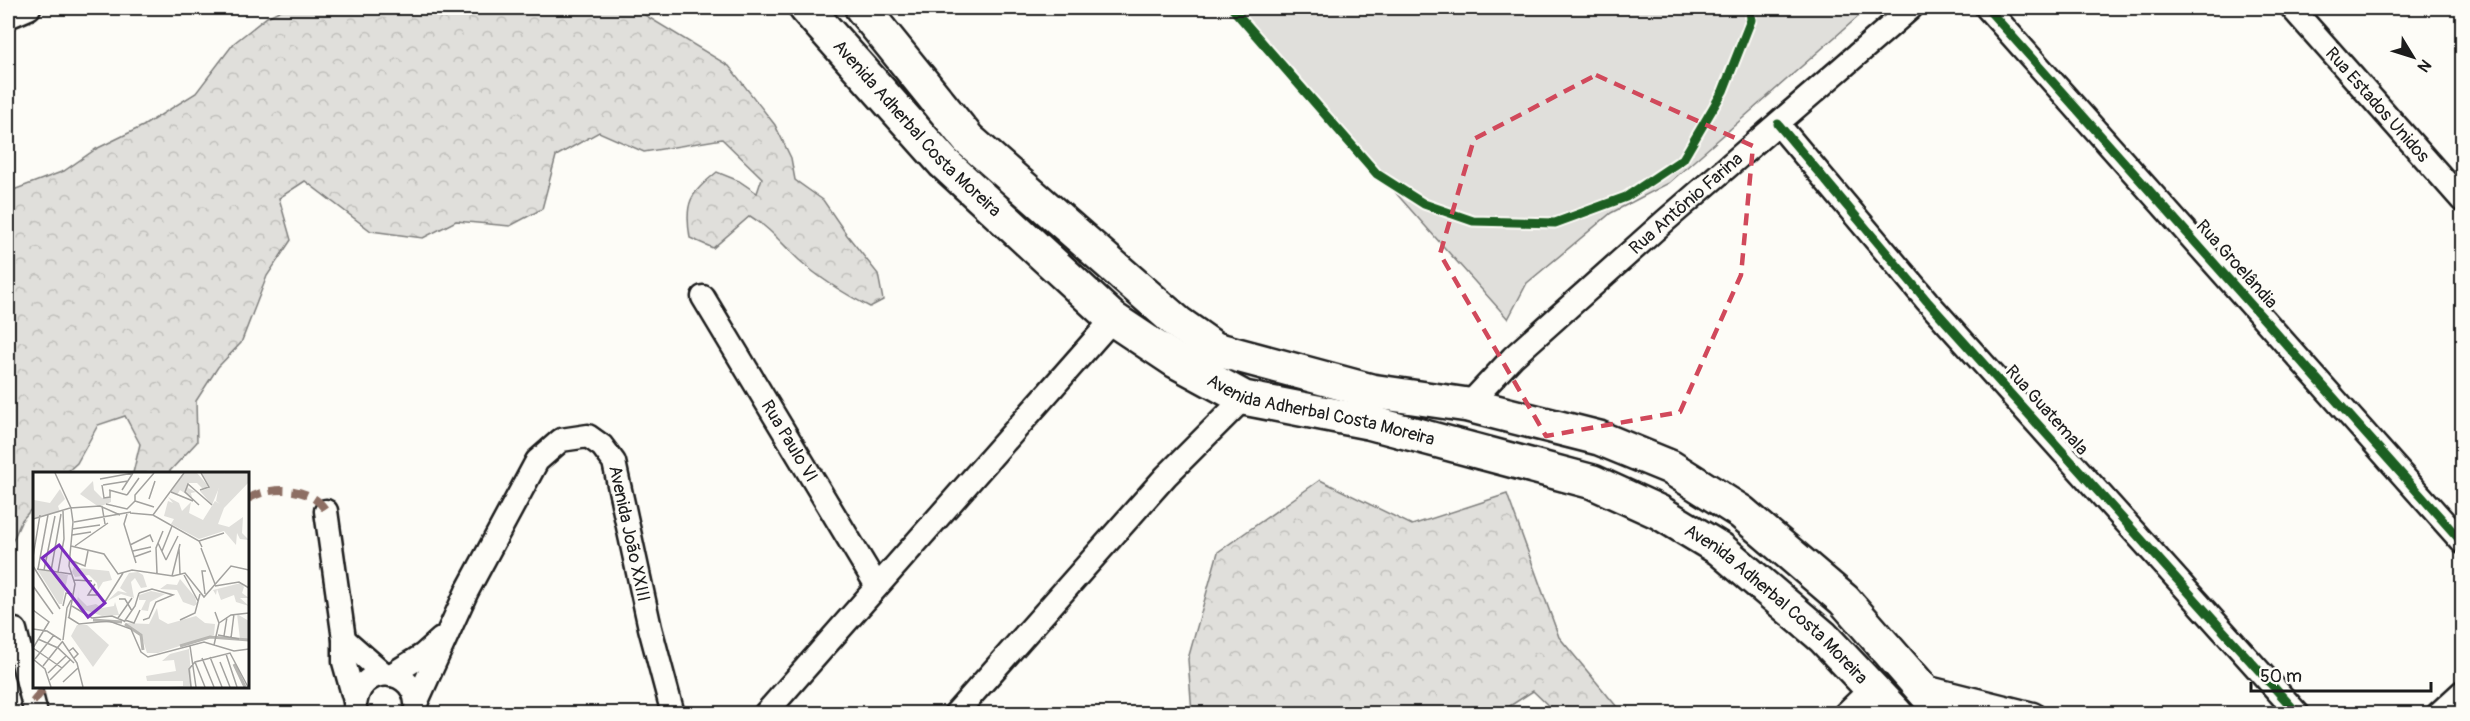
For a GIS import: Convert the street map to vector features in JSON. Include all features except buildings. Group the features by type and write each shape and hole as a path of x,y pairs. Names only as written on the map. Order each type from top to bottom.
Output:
{"main road":[{"name":"Avenida Adherbal Costa Moreira","path":"806,8 944,163 1113,319 1176,361 1244,398 1368,422 1593,482 1659,512 1720,549 1822,637 1873,687 1896,714"},
{"name":"Avenida Adherbal Costa Moreira","path":"862,8 968,139 1178,323 1215,349 1371,391 1468,405 1599,438 1679,473 1741,512 1844,600 1944,714"},
{"path":"1437,441 1468,405"}],"street":[{"path":"8,17 29,8"},
{"name":"Rua Antônio Farina","path":"1468,405 1531,341 1665,220 1911,8"},
{"name":"Rua Groelândia","path":"1987,8 2463,542"},
{"name":"Rua Estados Unidos","path":"2292,8 2463,200"},
{"name":"Rua Guatemala","path":"1778,124 1927,301 2295,712"},
{"name":"Rua Paulo VI","path":"703,297 877,586"},
{"path":"765,714 1113,319"},
{"path":"955,714 1166,476 1244,398"},
{"name":"Avenida João XXIII","path":"416,707 467,591 537,461 561,440 588,436 602,446 614,462 650,628 673,714"},
{"path":"326,511 344,639 344,662 356,707"},
{"path":"15,630 36,714"},
{"name":"Avenida João XXIII","path":"356,707 365,682 388,674 423,655 447,634"},
{"path":"344,639 388,674 403,679 412,689 416,707"},
{"path":"1921,686 2033,714"},
{"path":"1845,714 1873,687"},
{"path":"2438,714 2463,692"}],"highlighted area":[{"path":"1596,75 1753,146 1741,275 1680,412 1546,436 1440,254 1474,139"}],"green space":[{"path":"285,8 635,9 729,66 775,125 791,158 795,180 823,200 878,274 883,300 870,307 833,286 807,267 770,231 750,216 713,248 690,238 688,216 691,200 695,193 717,172 739,181 757,193 762,178 722,139 644,152 599,132 556,156 542,209 510,226 456,221 423,238 371,231 305,181 279,198 291,240 267,276 241,343 218,367 196,401 197,442 169,472 133,472 140,444 125,416 98,425 77,463 67,472 33,472 33,507 22,520 8,551 8,192 64,171 96,149 143,126 196,93 234,43 267,17"},
{"path":"1231,8 1868,8 1669,183 1611,213 1527,283 1508,319"},
{"path":"1320,480 1412,525 1507,494 1559,637 1622,713 1556,713 1533,691 1499,713 1192,713 1188,659 1218,552"}],"marked path":[{"path":"249,498 268,491 290,490 311,497 326,511"},
{"path":"33,702 44,688"}],"cycle path":[{"path":"1232,8 1377,174 1424,204 1473,221 1555,223 1626,197 1683,159 1723,91 1751,20 1750,8"},
{"path":"1987,8 2462,542"},
{"path":"1778,124 1927,301 2298,714"}]}
